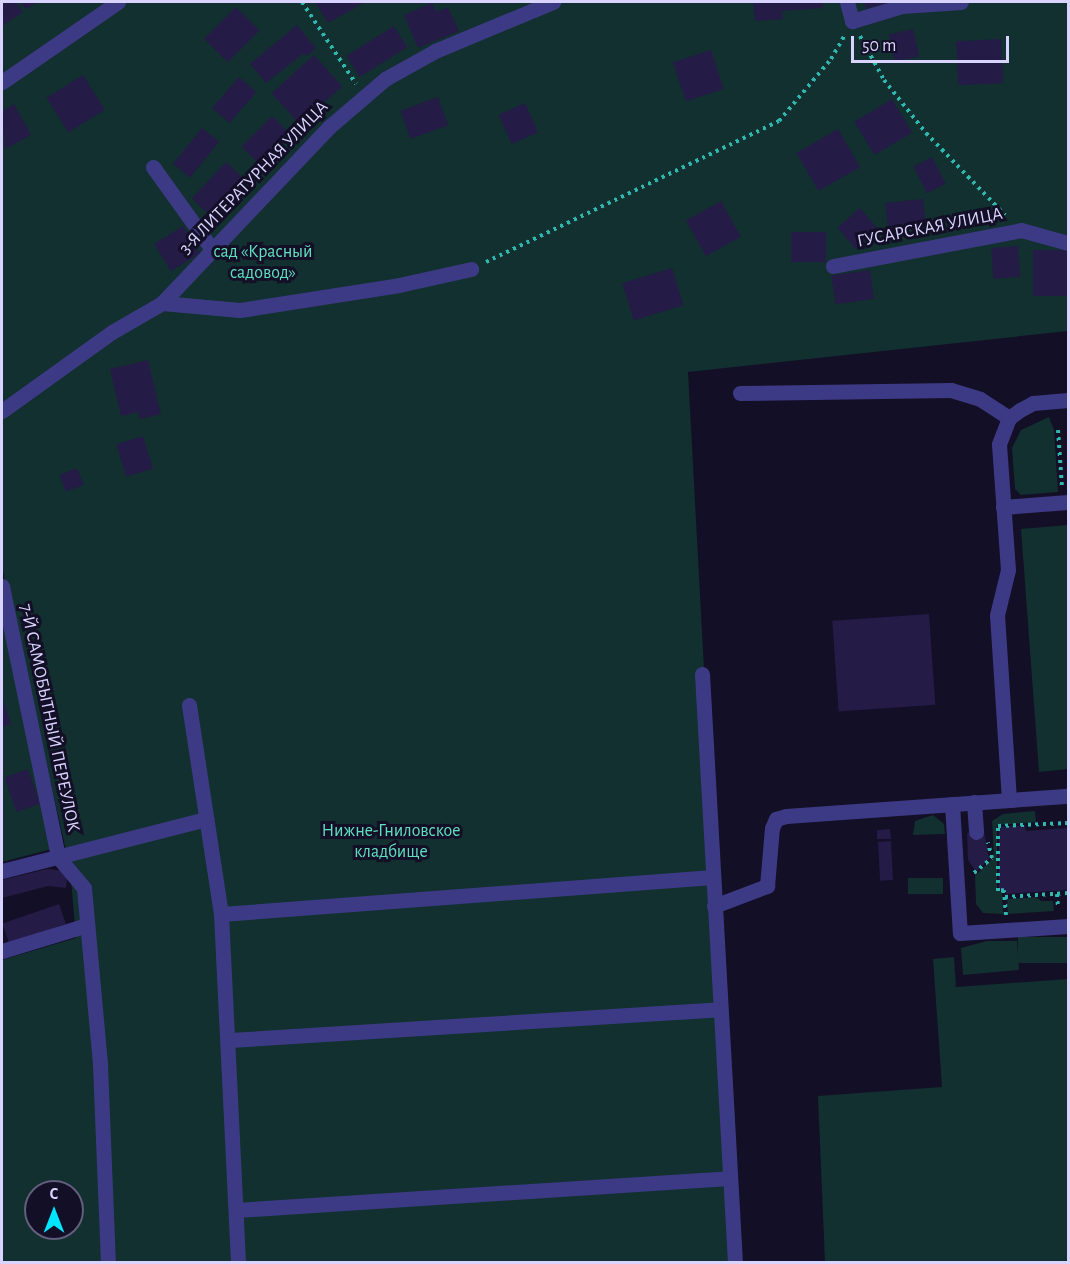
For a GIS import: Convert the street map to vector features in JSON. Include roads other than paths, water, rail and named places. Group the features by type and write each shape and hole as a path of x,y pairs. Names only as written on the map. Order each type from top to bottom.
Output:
{"street":[{"path":"2,82 118,2"},
{"name":"3-Я ЛИТЕРАТУРНАЯ УЛИЦА","path":"2,411 112,332 162,303 329,127 384,80 435,51 553,2"},
{"path":"847,2 852,21 902,6 961,2"},
{"path":"153,167 212,249"},
{"name":"ГУСАРСКАЯ УЛИЦА","path":"832,266 1021,230 1068,243"},
{"path":"162,303 240,310 399,285 471,269"},
{"path":"740,393 951,390 980,399 1009,418"},
{"path":"1009,800 996,615 1006,582 1004,507 999,444 1009,418 1033,403 1068,400"},
{"path":"1004,507 1065,499"},
{"name":"7-Й САМОБЫТНЫЙ ПЕРЕУЛОК","path":"2,586 58,857"},
{"path":"702,674 735,1263"},
{"path":"189,705 222,914 230,1040 238,1263"},
{"path":"714,906 767,886 776,819 1068,796"},
{"path":"974,802 982,835"},
{"path":"952,804 960,933 1068,926"},
{"path":"2,871 206,819"},
{"path":"58,857 84,888 100,1065 108,1263"},
{"path":"222,914 713,877"},
{"path":"2,951 87,925"},
{"path":"230,1040 720,1009"},
{"path":"236,1210 729,1178"}],"park label":[{"name":"сад «Красный садовод»","path":"263,263"},
{"name":"Нижне-Гниловское кладбище","path":"391,842"}]}
